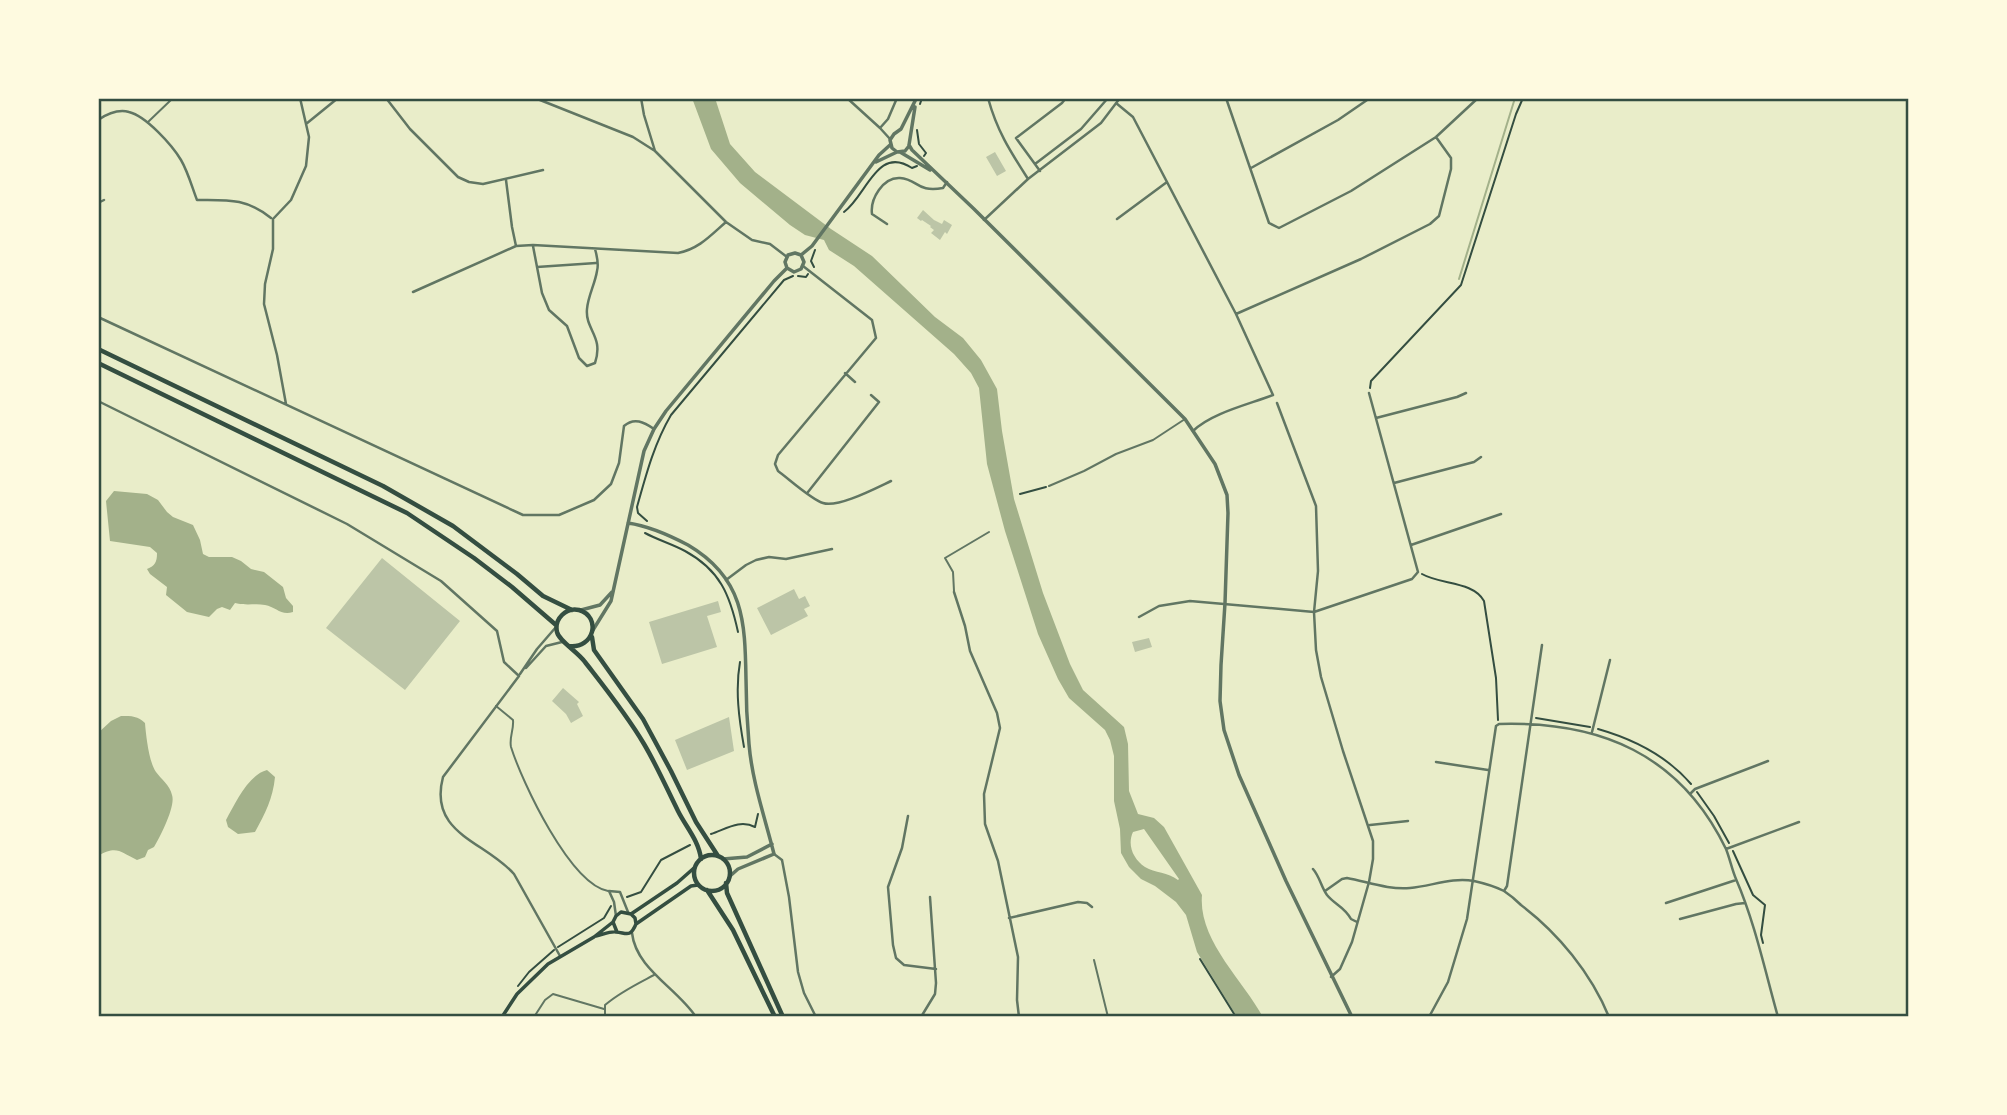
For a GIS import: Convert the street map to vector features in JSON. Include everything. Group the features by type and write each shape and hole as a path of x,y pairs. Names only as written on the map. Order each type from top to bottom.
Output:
{"main road":[{"path":"98,349 415,503 453,526 543,596 580,611 590,618 594,650 643,719 695,822 729,868 730,876 726,883 719,889 707,890"},
{"path":"98,363 407,513 474,558 556,626"},
{"path":"572,610 561,616 556,626 557,635 562,642 578,652 645,745 678,812 699,847 701,859"},
{"path":"569,646 584,643 592,633"},
{"path":"630,913 677,883 701,859 709,855 721,858"},
{"path":"694,868 698,885 707,890 733,930 775,1017"},
{"path":"726,883 727,893 783,1017"},
{"path":"594,937 617,932 626,935 632,933 636,924 691,886 698,885"},
{"path":"502,1017 531,978 560,956 594,937 621,912 630,913 636,924"},
{"path":"613,922 617,932"}],"street":[{"path":"286,404 278,355 264,304 265,284 273,249 273,219 292,200 306,166 309,137 300,98"},
{"path":"306,124 338,98"},
{"path":"386,98 410,129 458,177 476,183 506,180 542,170"},
{"path":"535,98 633,137 655,151 726,222 752,240 770,244 787,257"},
{"path":"641,98 655,151"},
{"path":"847,98 880,128 899,152 920,162 947,182 1185,419 1215,464 1227,495 1228,513 1220,701 1224,730 1239,775 1286,881 1352,1017"},
{"path":"880,128 888,119 897,98"},
{"path":"988,98 1004,142 1028,179"},
{"path":"1040,171 1016,138 1066,98"},
{"path":"1035,164 1081,129 1108,98"},
{"path":"984,220 1028,179 1101,124 1120,98"},
{"path":"1226,98 1269,223 1279,228 1351,191 1436,137 1478,98"},
{"path":"1251,168 1338,120 1370,98"},
{"path":"801,256 814,247 896,134 916,99"},
{"path":"916,99 909,145 920,162"},
{"path":"1116,103 1133,117 1228,304 1236,314 1273,395 1224,413 1193,430"},
{"path":"98,120 118,111 129,112 148,123 170,145 182,161 197,200 229,200 256,206 273,219"},
{"path":"880,128 896,134 906,134 909,139"},
{"path":"1236,314 1361,260 1430,224 1439,216 1451,169 1451,158 1436,137"},
{"path":"874,163 905,151 909,145"},
{"path":"887,224 872,214 871,205 885,184 903,178 921,188 933,190 943,188 947,182"},
{"path":"506,180 516,246"},
{"path":"1117,219 1167,182"},
{"path":"98,203 104,200"},
{"path":"228,205 229,200"},
{"path":"413,292 516,246 678,253 690,251 701,244 726,222"},
{"path":"533,245 542,293 549,310 567,326 579,358 587,366 595,363 598,353 587,309 598,268 596,248"},
{"path":"793,253 801,256 804,260 803,266 796,272 787,268 787,257 793,253"},
{"path":"537,267 598,263"},
{"path":"803,266 872,320 876,338 778,455 775,464 778,471 820,503 830,505 891,481"},
{"path":"592,633 611,601 644,451 654,429 683,390 787,268"},
{"path":"98,317 523,515 559,515 594,500 611,484 619,463 624,425 638,420 654,429"},
{"path":"845,373 855,382"},
{"path":"1139,617 1159,606 1180,601 1314,612 1412,579 1418,572 1369,393"},
{"path":"1376,418 1466,393"},
{"path":"807,493 879,402 871,394"},
{"path":"98,401 347,524 441,581 497,631 504,662 519,676"},
{"path":"1277,403 1317,506 1318,571 1314,612 1316,650 1321,677 1343,751 1373,841 1369,882 1347,956 1340,970 1332,977"},
{"path":"1393,483 1474,462 1481,457"},
{"path":"1411,545 1501,514"},
{"path":"628,523 676,538 694,549 717,566 737,600 746,634 749,747 774,854 782,860 798,972 804,993 816,1017"},
{"path":"726,580 756,560 769,557 786,559 832,549"},
{"path":"580,611 600,605 615,587"},
{"path":"954,592 970,651 997,713 1000,728 984,794 985,824 998,862 1018,957 1019,1017"},
{"path":"556,626 443,777 439,791 440,804 456,829 506,864 514,874 560,956"},
{"path":"519,676 546,646 562,642"},
{"path":"1504,891 1507,886 1542,645"},
{"path":"1592,732 1610,660"},
{"path":"1429,1017 1448,982 1467,919 1496,726 1530,723 1592,732 1628,747 1676,778 1690,794 1726,849 1743,892 1778,1017"},
{"path":"1690,794 1695,789 1768,761"},
{"path":"1436,762 1489,770"},
{"path":"908,816 902,848 888,887 893,945 897,958 904,965 936,969"},
{"path":"1369,825 1408,821"},
{"path":"1726,849 1799,822"},
{"path":"721,858 747,857 772,844"},
{"path":"730,876 738,869 774,854"},
{"path":"1314,869 1325,891 1357,922"},
{"path":"1325,891 1347,878 1390,887 1410,888 1439,882 1473,881 1504,891 1537,917 1570,953 1591,983 1609,1017"},
{"path":"1666,904 1737,880"},
{"path":"616,916 609,891 620,892 630,913"},
{"path":"921,1017 935,994 936,969 930,897"},
{"path":"1009,918 1078,902 1092,907"},
{"path":"1680,919 1746,903"},
{"path":"632,933 638,953 655,975 696,1017"},
{"path":"626,935 633,942"}],"lane":[{"path":"148,123 173,98"},
{"path":"1049,486 1116,454 1153,440 1185,419"},
{"path":"954,592 953,572 945,558 989,532"},
{"path":"496,706 513,720 514,726 509,737 511,747 536,808 581,873 592,884 609,891"},
{"path":"1094,960 1108,1017"},
{"path":"605,1017 605,1005 624,990 655,975"},
{"path":"534,1017 545,1000 553,994 604,1009"}],"path":[{"path":"1369,393 1371,381 1461,285 1523,98"},
{"path":"838,213 854,203 873,175 886,163 900,161 914,169 926,153 919,144 916,124"},
{"path":"740,639 732,605 715,575 688,553 645,533 647,521 638,513 637,507 650,460 671,415 784,280 801,275 806,277 814,267 811,257 814,247"},
{"path":"1020,494 1049,486"},
{"path":"1418,572 1434,580 1477,592 1485,601 1496,678 1498,721"},
{"path":"741,660 738,701 745,755"},
{"path":"1530,717 1593,727 1633,740 1666,761 1695,789 1714,816 1745,882 1753,895 1765,905 1761,935 1764,947"},
{"path":"710,835 739,824 755,827 758,811"},
{"path":"624,898 641,892 662,860 691,844"},
{"path":"515,990 529,972 556,948 604,918 614,902"},
{"path":"1200,959 1236,1017"}],"shaded area":[{"path":"692,98 715,98 730,144 755,172 872,256 935,317 963,338 981,360 997,389 1014,499 1043,593 1070,664 1083,690 1124,727 1128,744 1129,791 1138,814 1154,818 1164,827 1202,895 1203,912 1214,944 1263,1017 1237,1017 1197,952 1186,915 1176,902 1141,879 1129,867 1121,853 1120,829 1114,801 1114,756 1110,740 1105,730 1069,698 1038,634 987,464 979,388 971,373 954,354 854,266 829,250 824,240 805,235 790,225 740,183 711,149","holes":["1144,829 1179,879 1141,864 1131,847 1133,832"]},
{"path":"114,491 147,494 158,500 173,517 193,525 203,554 209,557 232,557 251,569 264,572 283,587 286,598 293,606 293,612 282,612 265,605 235,603 230,610 222,607 209,617 187,612 166,595 167,587 147,569 155,563 157,553 150,547 110,541 106,501"},
{"path":"121,716 134,717 145,723 151,762 169,788 173,800 167,821 154,847 148,850 145,857 137,860 114,850 98,856 98,733"},
{"path":"267,770 275,777 265,812 255,832 238,834 228,827 226,820 248,784"}],"building":[{"path":"995,152 1006,171 997,176 986,157"},
{"path":"923,210 934,220 942,224 944,220 952,225 940,240 931,233 934,230 931,226 917,218"},
{"path":"382,558 460,621 405,690 326,628"},
{"path":"794,589 799,599 805,596 810,606 804,609 808,616 771,635 757,608"},
{"path":"718,601 721,612 707,616 717,647 662,664 649,622"},
{"path":"1149,638 1152,647 1135,652 1132,642"},
{"path":"563,688 579,702 577,704 583,716 571,723 552,701"},
{"path":"729,717 734,751 687,770 675,740"}],"waterway":[{"path":"1459,279 1515,98"}]}
